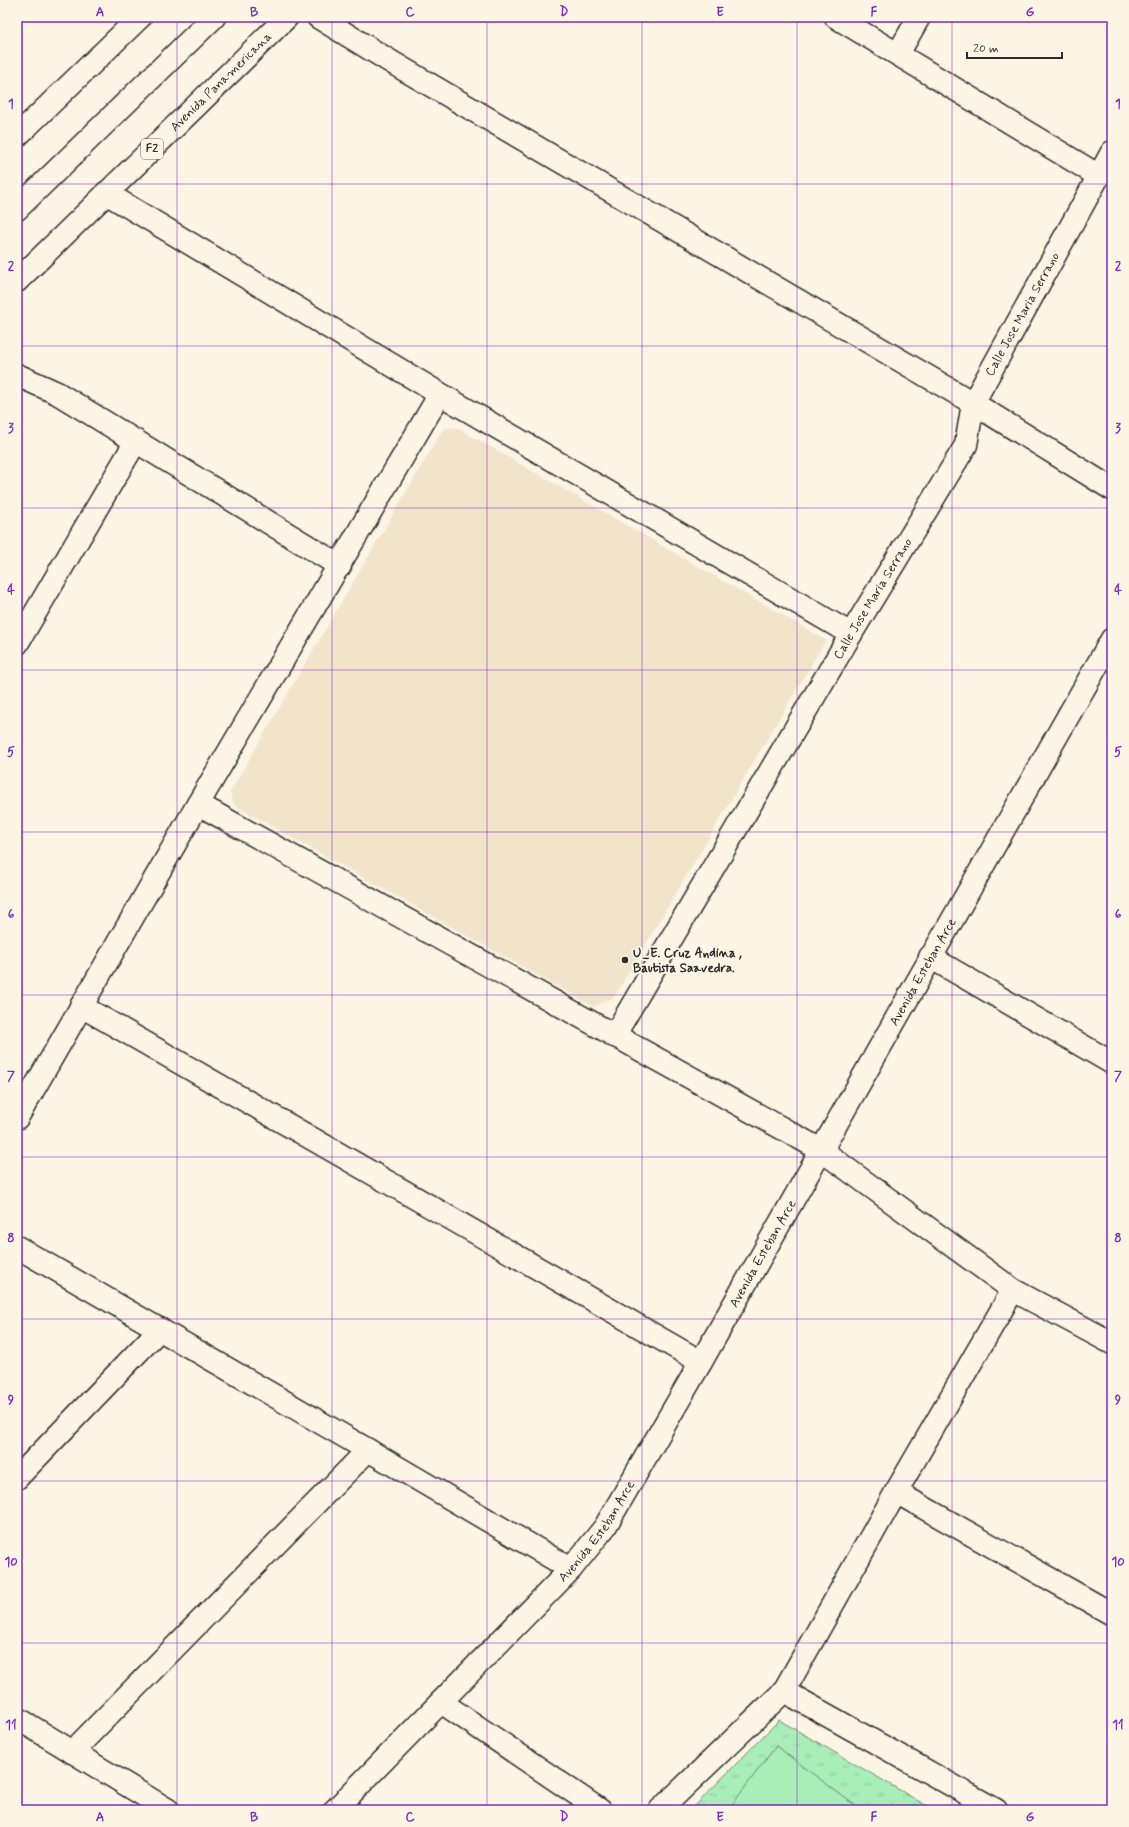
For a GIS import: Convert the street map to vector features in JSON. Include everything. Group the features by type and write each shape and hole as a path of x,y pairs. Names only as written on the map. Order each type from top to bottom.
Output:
{"main road":[{"path":"17,136 140,17"},
{"path":"17,209 214,17"},
{"name":"Avenida Panamericana","path":"17,281 287,17"},
{"path":"318,17 393,63 972,403 1112,489"},
{"path":"836,17 1099,176"},
{"path":"898,54 919,17"},
{"name":"Calle Jose Maria Serrano","path":"614,1036 851,634 966,444 972,403 1112,152"},
{"path":"106,193 440,394 851,634"},
{"path":"17,375 57,393 340,566"},
{"path":"17,1118 198,804 340,566 440,394"},
{"path":"17,644 136,441"},
{"name":"Avenida Esteban Arce","path":"335,1810 572,1569 605,1527 701,1362 1112,639"},
{"path":"198,804 821,1150 1013,1290 1112,1342"},
{"path":"930,957 1112,1063"},
{"path":"81,1006 701,1362"},
{"path":"17,1247 572,1569"},
{"path":"660,1810 784,1691 896,1492 1013,1290"},
{"path":"17,1478 160,1329"},
{"path":"72,1752 368,1450"},
{"path":"896,1492 1112,1614"},
{"path":"784,1691 990,1809"},
{"path":"441,1702 600,1810"},
{"path":"17,1718 168,1810"}],"shaded area":[{"path":"456,427 826,640 615,996 594,1007 234,805 230,792 443,429"}],"green space":[{"path":"779,1720 934,1810 691,1810"},
{"path":"776,1746 861,1810 728,1810"}],"place":[{"name":"U_E. Cruz Andina , Bautista Saavedra.","path":"625,960"}]}
